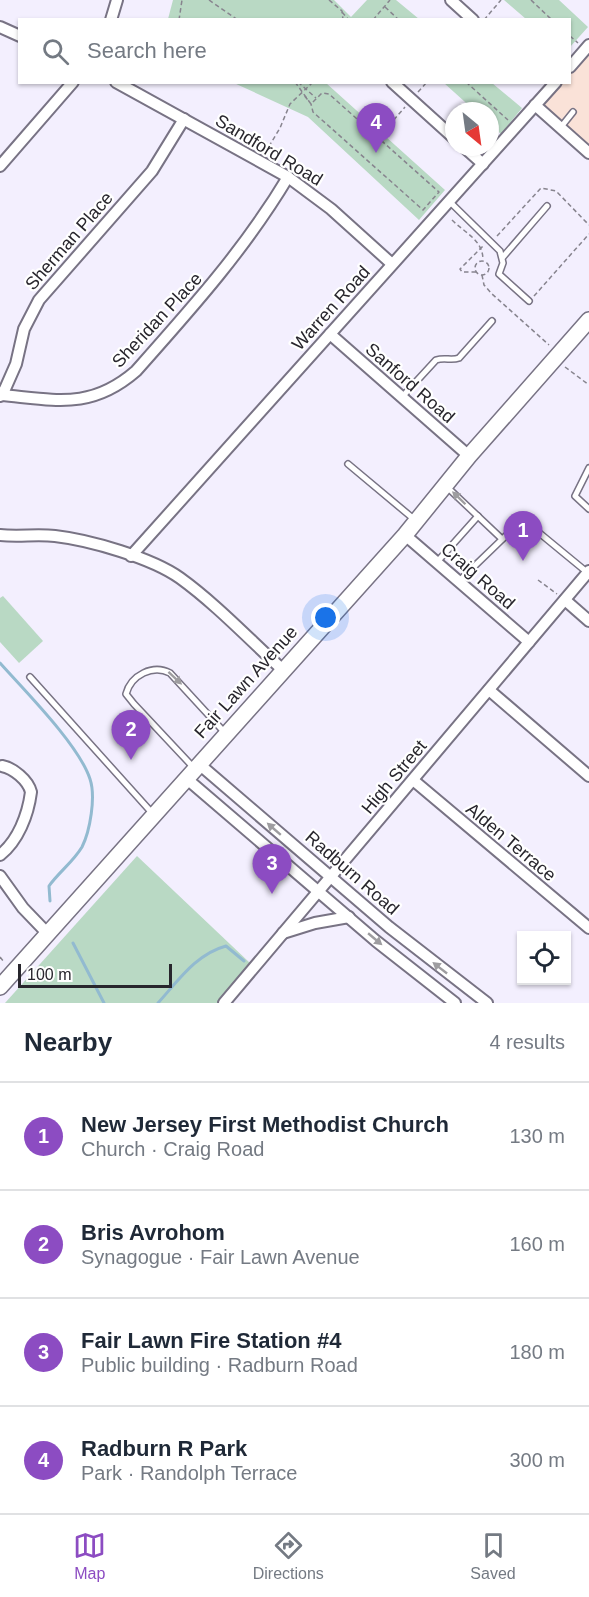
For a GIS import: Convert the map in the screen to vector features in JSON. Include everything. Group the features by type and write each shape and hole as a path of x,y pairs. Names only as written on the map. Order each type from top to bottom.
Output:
{"main road":[{"name":"Fair Lawn Avenue","path":"0,987 405,535 469,456 589,320"}],"street":[{"path":"112,18 117,0"},
{"path":"451,0 471,18"},
{"path":"0,27 18,35"},
{"path":"571,66 589,45"},
{"path":"0,166 71,84"},
{"name":"Sandford Road","path":"120,84 288,177 331,209 392,264"},
{"path":"394,84 445,130"},
{"name":"Warren Road","path":"131,556 516,127 550,84"},
{"path":"535,105 588,150"},
{"name":"Sherman Place","path":"0,396 16,364 24,329 39,300 152,171 184,119"},
{"path":"474,156 483,164"},
{"name":"Sheridan Place","path":"0,396 79,400 95,396 123,382 136,371 216,281 257,228 288,177"},
{"name":"Sanford Road","path":"330,334 469,456"},
{"path":"0,535 54,536 75,540 163,568 180,578 283,670"},
{"name":"Craig Road","path":"405,535 529,642"},
{"name":"High Street","path":"224,1003 589,572"},
{"path":"565,600 589,621"},
{"path":"489,690 589,776"},
{"path":"0,855 13,843 19,832 31,792 25,781 11,769 2,766"},
{"name":"Radburn Road","path":"194,771 331,877 421,953 487,1003"},
{"name":"Radburn Road","path":"194,771 318,891 455,1003"},
{"name":"Alden Terrace","path":"413,780 589,928"},
{"path":"0,876 23,908 48,934"},
{"path":"283,933 315,923 349,917"}],"lane":[{"path":"560,127 573,112"},
{"path":"449,201 500,250 503,257"},
{"path":"529,301 499,274 503,257 547,206"},
{"path":"402,397 436,360 443,357 453,360 459,358 492,321"},
{"path":"348,464 416,521"},
{"path":"589,468 576,496 589,509"},
{"path":"446,485 502,539"},
{"path":"436,562 478,516"},
{"path":"459,581 517,525 528,522 589,572"},
{"path":"194,771 134,705 126,693 127,689 146,671 154,668 163,669 179,681 226,734"},
{"path":"30,677 154,815"}],"path":[{"path":"179,18 182,0"},
{"path":"209,0 235,18"},
{"path":"329,0 347,18"},
{"path":"375,18 390,0"},
{"path":"486,18 501,0"},
{"path":"531,0 550,18"},
{"path":"385,6 397,18"},
{"path":"342,11 343,18"},
{"path":"297,84 314,112 423,210 439,192 329,94 322,93 311,104"},
{"path":"299,84 316,99"},
{"path":"260,161 280,128 290,104 312,84"},
{"path":"378,137 425,84"},
{"path":"468,84 516,127"},
{"path":"452,220 480,245 483,251 483,261"},
{"path":"529,301 589,234"},
{"path":"482,275 489,271 487,262 483,261 478,262 475,268 478,274 482,275 484,285 589,385"},
{"path":"538,580 565,600"}],"shaded area":[{"path":"589,45 589,153 535,105 555,84 571,84 571,66"}],"green space":[{"path":"173,0 334,0 351,17 367,0 396,0 418,18 168,18"},
{"path":"504,0 559,0 588,27 571,46 571,18 525,18"},
{"path":"236,84 327,84 445,190 419,220 308,117"},
{"path":"445,84 493,84 522,108 501,134 499,132 499,102 465,102"},
{"path":"3,596 43,641 19,663 0,642 0,598"},
{"path":"137,856 250,963 217,1003 5,1003"}],"waterway":[{"path":"0,663 37,703 75,750 92,786 90,823 85,840 82,847 49,886 50,901"},
{"path":"73,943 104,1003"},
{"path":"158,1003 188,969 215,950 226,946 244,961"}],"place":[{"name":"Radburn R Park","path":"376,153"},
{"name":"New Jersey First Methodist Church","path":"523,561"},
{"name":"Bris Avrohom","path":"131,760"},
{"name":"Fair Lawn Fire Station #4","path":"272,894"}]}
